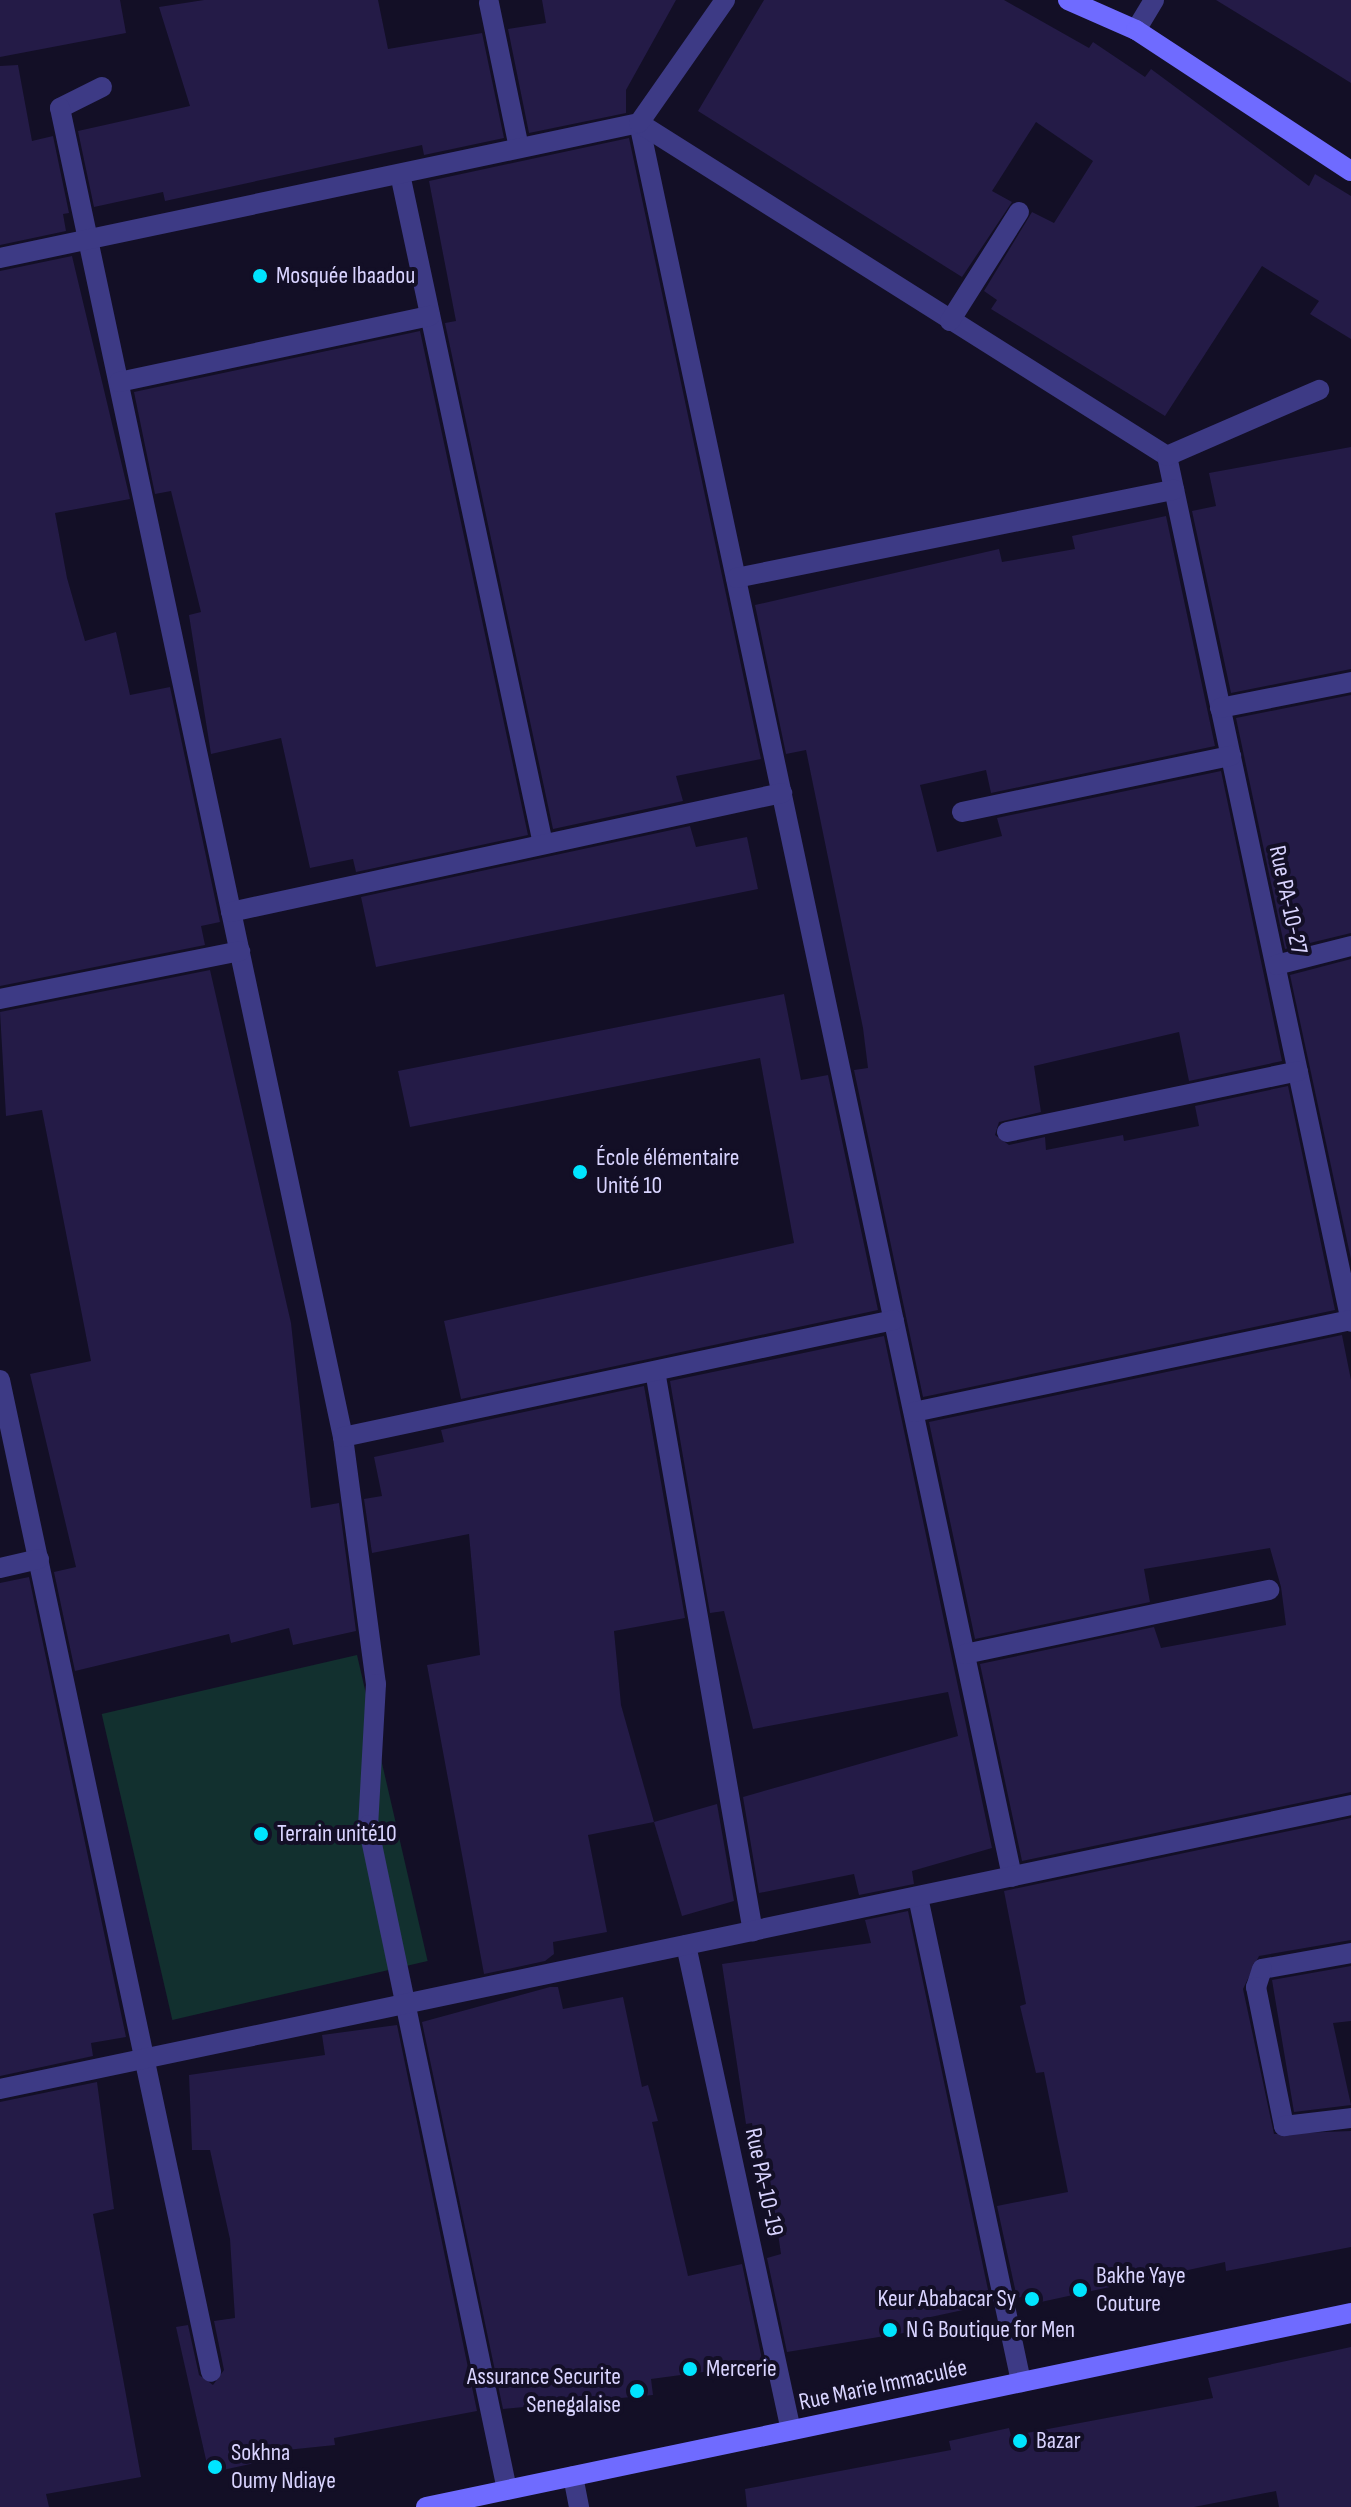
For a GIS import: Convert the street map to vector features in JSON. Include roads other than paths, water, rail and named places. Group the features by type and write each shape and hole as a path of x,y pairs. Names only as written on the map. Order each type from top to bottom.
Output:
{"street":[{"path":"0,258 639,123 725,0"},
{"path":"1068,0 1136,30 1351,171"},
{"path":"1136,30 1154,0"},
{"path":"489,3 519,148"},
{"path":"102,87 60,108 343,1437 376,1684 368,1825 400,2005 507,2490"},
{"path":"639,123 1167,456 1319,390"},
{"path":"639,123 1012,1877"},
{"path":"400,174 543,844"},
{"path":"950,321 1019,212"},
{"path":"119,382 430,316"},
{"name":"Rue PA-10-27","path":"1167,456 1351,1320"},
{"path":"736,578 1174,490"},
{"path":"1220,708 1351,682"},
{"path":"962,812 1231,756"},
{"path":"231,912 782,793"},
{"path":"1276,965 1351,946"},
{"path":"0,999 240,951"},
{"path":"1007,1132 1298,1071"},
{"path":"343,1437 894,1320"},
{"path":"914,1412 1351,1320"},
{"path":"655,1371 753,1932"},
{"path":"0,1380 6,1434 39,1559 211,2372"},
{"path":"0,1568 39,1559"},
{"path":"965,1654 1269,1590"},
{"path":"0,2089 1351,1805"},
{"path":"918,1897 1021,2382"},
{"name":"Rue PA-10-19","path":"686,1945 791,2430"},
{"path":"1351,1953 1262,1969 1256,1987 1284,2126 1351,2118"},
{"name":"Rue Marie Immaculée","path":"426,2507 1351,2313"},
{"path":"573,2476 579,2507"}],"place":[{"name":"Mosquée Ibaadou","path":"260,276"},
{"name":"École élémentaire Unité 10","path":"580,1172"},
{"name":"Terrain unité10","path":"261,1834"},
{"name":"Bakhe Yaye Couture","path":"1080,2290"},
{"name":"Keur Ababacar Sy","path":"1032,2299"},
{"name":"N G Boutique for Men","path":"890,2330"},
{"name":"Mercerie","path":"690,2369"},
{"name":"Assurance Securite Senegalaise","path":"637,2391"},
{"name":"Bazar","path":"1020,2441"},
{"name":"Sokhna Oumy Ndiaye","path":"215,2467"}]}
